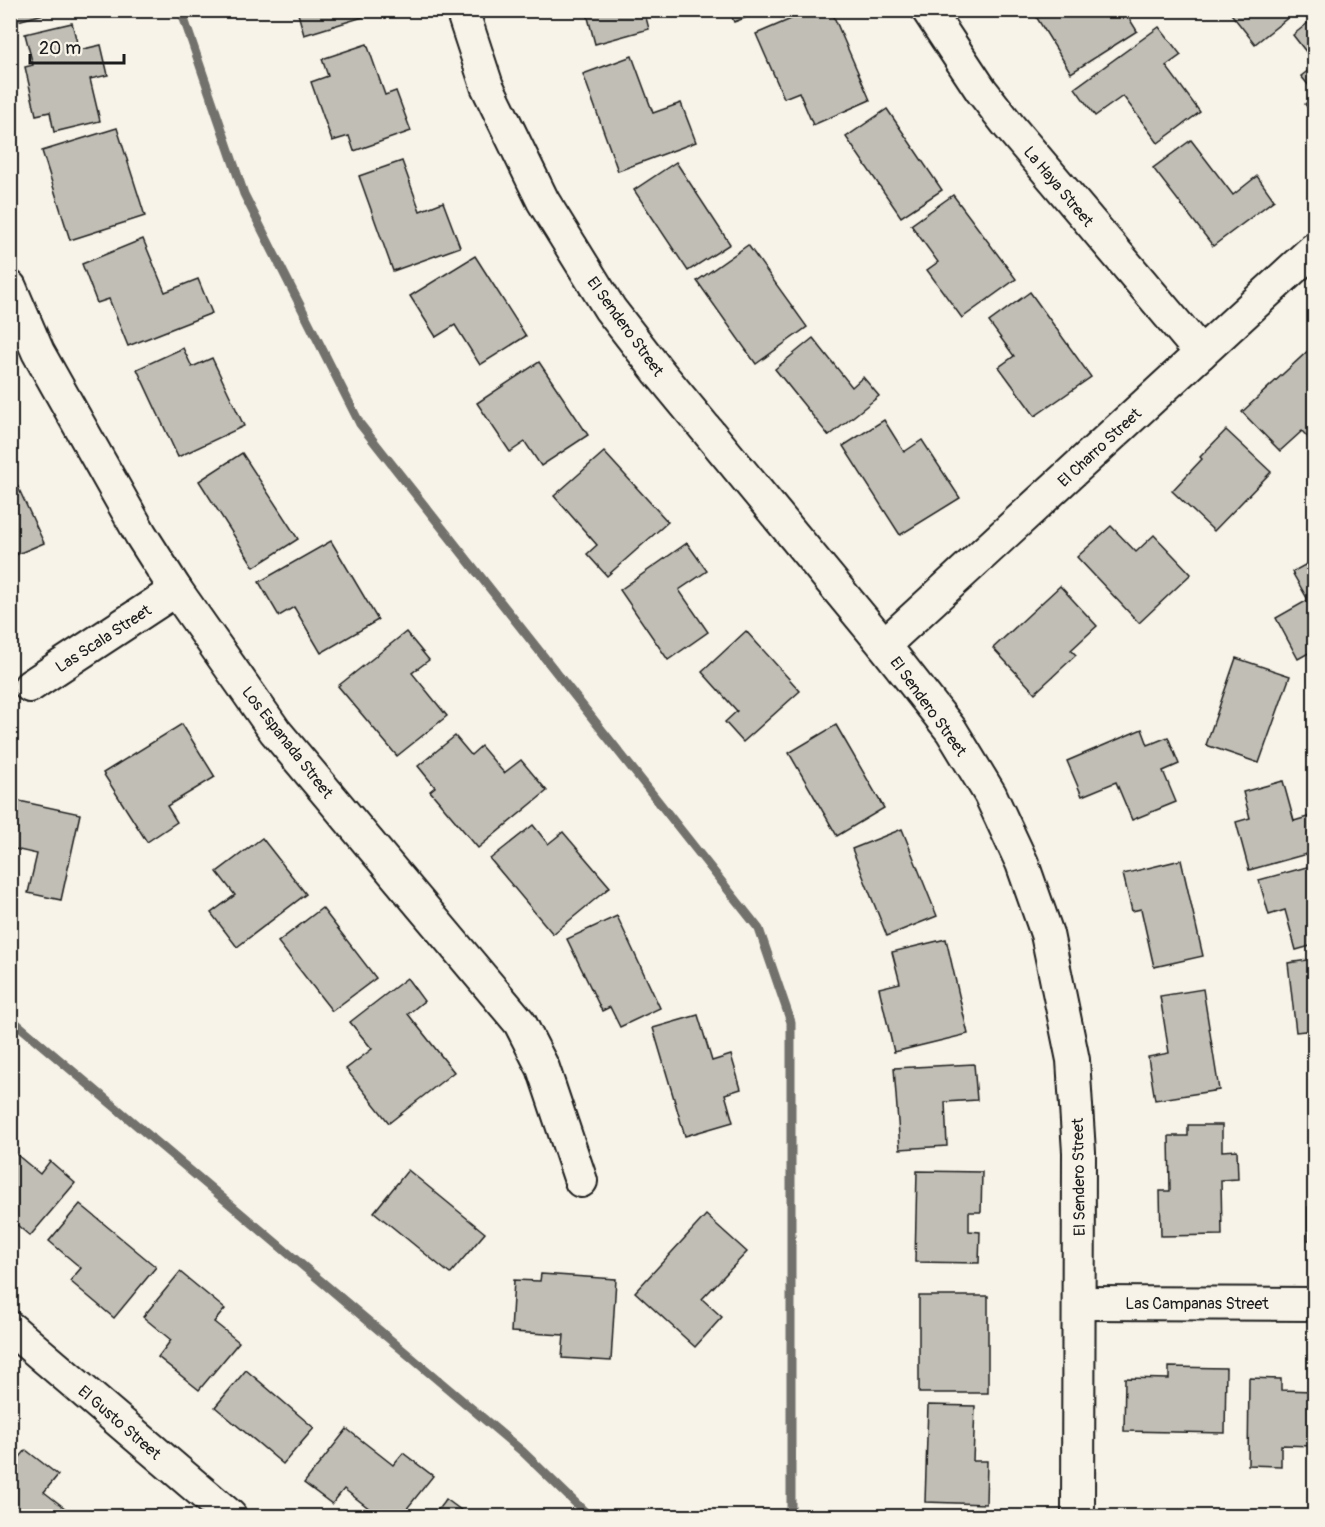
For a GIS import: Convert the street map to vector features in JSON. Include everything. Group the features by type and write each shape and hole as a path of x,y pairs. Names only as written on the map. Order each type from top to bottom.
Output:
{"street":[{"name":"El Sendero Street","path":"462,10 487,86 543,201 609,309 951,730 990,794 1022,863 1047,934 1073,1060 1079,1152 1078,1516"},
{"name":"La Haya Street","path":"928,10 981,90 1009,126 1201,353"},
{"name":"El Charro Street","path":"884,645 1314,249"},
{"name":"Los Espanada Street","path":"10,288 38,352 141,536 177,591 275,732 520,1023 543,1068 581,1181"},
{"name":"Las Scala Street","path":"30,686 177,591"},
{"name":"Las Campanas Street","path":"1080,1303 1314,1304"},
{"name":"El Gusto Street","path":"10,1328 230,1516"}],"building":[{"path":"10,10 59,10 10,23"},
{"path":"297,10 361,10 363,17 304,35"},
{"path":"586,10 644,10 649,29 595,44"},
{"path":"729,10 766,10 734,22"},
{"path":"812,10 831,10 870,100 813,125 799,92 784,98 756,34"},
{"path":"1032,10 1086,10 1087,12 1090,10 1124,10 1137,31 1071,73"},
{"path":"1228,10 1286,10 1290,16 1255,44"},
{"path":"1314,18 1314,62 1293,35"},
{"path":"72,23 79,50 101,45 108,75 90,79 100,121 54,132 50,112 36,115 25,67 33,65 25,34"},
{"path":"1159,27 1181,55 1166,66 1200,112 1158,143 1123,96 1095,116 1075,88"},
{"path":"367,44 385,95 396,91 411,131 354,151 349,136 332,141 311,82 328,76 322,59"},
{"path":"632,56 653,113 681,103 696,142 618,171 583,74"},
{"path":"1314,66 1314,92 1301,76"},
{"path":"1314,96 1314,116 1305,104"},
{"path":"887,109 942,190 901,217 846,137"},
{"path":"117,128 145,216 70,240 42,151"},
{"path":"1191,140 1233,195 1257,176 1274,200 1213,246 1153,168"},
{"path":"402,161 420,211 443,202 460,247 393,271 359,176"},
{"path":"676,162 730,244 688,271 634,190"},
{"path":"953,195 1016,279 962,318 927,270 938,262 911,225"},
{"path":"143,239 165,292 198,279 212,313 128,346 109,299 97,303 82,264"},
{"path":"748,245 807,327 756,364 697,281"},
{"path":"475,256 526,336 480,365 455,325 436,337 410,296"},
{"path":"1030,292 1091,377 1035,416 999,367 1014,356 989,322"},
{"path":"813,338 852,387 863,377 879,396 829,436 775,369"},
{"path":"1312,347 1314,350 1314,444 1302,431 1280,451 1242,412"},
{"path":"183,348 192,367 212,358 244,426 178,457 137,369"},
{"path":"539,362 588,435 541,466 525,442 510,452 477,403"},
{"path":"884,420 904,452 922,440 960,498 900,535 843,446"},
{"path":"1226,430 1271,472 1214,531 1172,491"},
{"path":"604,452 668,522 607,576 587,554 597,545 554,496"},
{"path":"242,453 298,539 254,567 199,481"},
{"path":"10,470 44,543 13,556 10,550"},
{"path":"1111,526 1136,552 1154,535 1191,574 1139,623 1077,557"},
{"path":"331,541 378,620 321,653 294,607 279,616 259,582"},
{"path":"687,543 707,571 679,590 708,632 668,660 620,590"},
{"path":"1314,560 1314,650 1298,659 1276,618 1308,600 1292,572"},
{"path":"1060,586 1097,626 1071,650 1076,655 1035,693 993,648"},
{"path":"746,631 800,691 743,742 725,722 737,711 702,672"},
{"path":"406,632 429,660 412,673 447,716 397,756 338,686"},
{"path":"1236,658 1290,676 1259,763 1206,745"},
{"path":"182,724 215,777 167,806 177,822 147,842 103,773"},
{"path":"836,725 884,808 837,836 789,753"},
{"path":"1142,729 1148,745 1168,737 1179,764 1163,771 1176,802 1132,820 1116,782 1082,796 1067,761"},
{"path":"455,736 471,755 481,746 504,773 521,760 547,791 478,848 430,791 435,787 418,766"},
{"path":"1283,781 1294,821 1314,815 1314,852 1249,870 1236,822 1250,818 1243,792"},
{"path":"10,799 80,814 61,900 28,893 37,854 10,848"},
{"path":"533,825 548,844 563,832 610,887 553,934 490,859"},
{"path":"902,829 937,916 887,936 852,849"},
{"path":"262,838 306,894 237,947 211,913 235,895 217,872"},
{"path":"1181,860 1203,956 1154,967 1141,909 1132,911 1123,874"},
{"path":"1314,865 1314,945 1296,950 1285,910 1269,915 1259,880"},
{"path":"322,908 376,978 332,1011 278,942"},
{"path":"617,916 660,1008 620,1027 610,1007 602,1011 567,939"},
{"path":"946,939 968,1034 894,1052 879,988 900,983 892,952"},
{"path":"1314,959 1314,1030 1296,1032 1288,963"},
{"path":"407,978 424,1001 408,1014 454,1072 389,1123 346,1069 372,1049 350,1022"},
{"path":"1203,989 1219,1090 1155,1100 1148,1057 1169,1053 1160,996"},
{"path":"698,1015 712,1061 731,1055 741,1089 725,1094 733,1122 685,1136 653,1028"},
{"path":"1310,1048 1314,1048 1314,1085 1311,1085"},
{"path":"974,1064 977,1100 945,1102 947,1146 900,1149 894,1068"},
{"path":"1188,1125 1222,1125 1222,1151 1237,1150 1238,1179 1221,1180 1222,1235 1161,1236 1160,1191 1170,1191 1169,1136 1188,1136"},
{"path":"10,1149 40,1174 50,1161 75,1183 30,1236 10,1219"},
{"path":"408,1170 485,1233 450,1274 374,1212"},
{"path":"917,1171 982,1172 981,1212 969,1212 969,1231 980,1232 979,1263 915,1262"},
{"path":"80,1204 156,1267 114,1318 70,1281 81,1268 49,1241"},
{"path":"1308,1207 1314,1207 1314,1240 1308,1240"},
{"path":"706,1215 747,1252 702,1299 722,1317 695,1347 635,1292"},
{"path":"180,1272 225,1309 214,1322 239,1342 199,1390 158,1357 171,1340 143,1317"},
{"path":"541,1274 616,1279 611,1361 562,1358 564,1335 511,1332 514,1280 540,1281"},
{"path":"919,1296 988,1296 988,1393 919,1393"},
{"path":"1169,1367 1226,1368 1225,1433 1124,1431 1125,1378 1169,1379"},
{"path":"246,1370 314,1428 283,1464 215,1407"},
{"path":"1249,1378 1281,1379 1281,1390 1314,1391 1314,1446 1281,1445 1281,1466 1248,1465"},
{"path":"928,1405 975,1406 973,1461 987,1461 986,1504 925,1502"},
{"path":"347,1429 393,1465 403,1453 433,1476 401,1516 379,1516 344,1489 332,1504 304,1483"},
{"path":"26,1450 58,1475 44,1492 75,1516 10,1516 10,1469"},
{"path":"446,1499 469,1516 433,1516"}],"waterway":[{"path":"181,10 244,194 360,424 759,929 791,1022 791,1516"},
{"path":"10,1018 523,1452 589,1516"}]}
